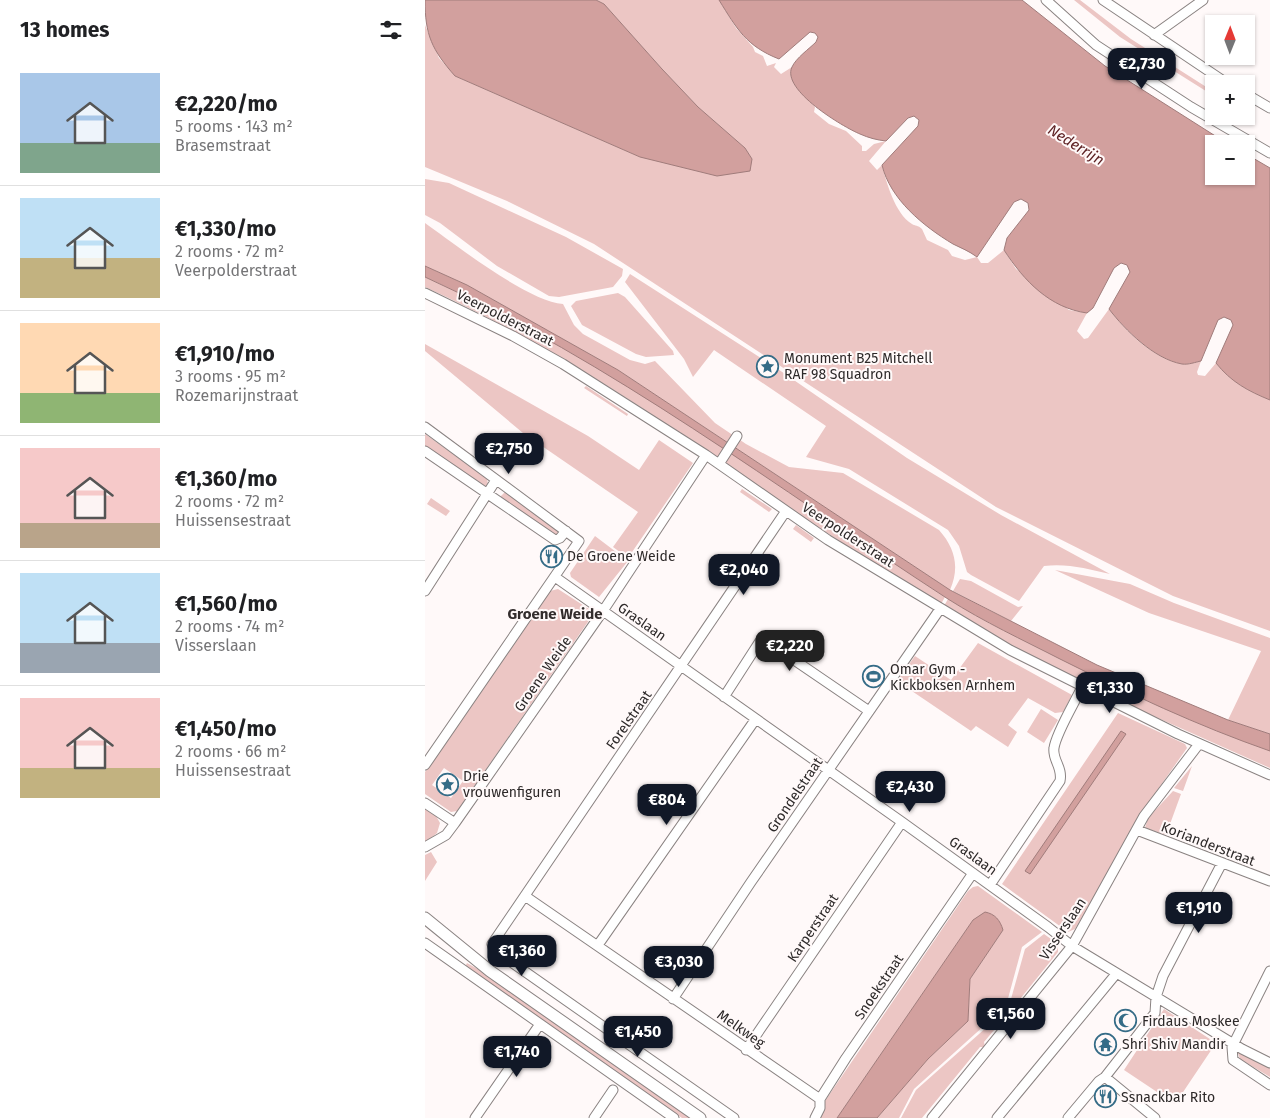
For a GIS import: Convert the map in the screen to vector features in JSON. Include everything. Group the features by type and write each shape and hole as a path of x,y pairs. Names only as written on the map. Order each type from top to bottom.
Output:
{"street":[{"path":"1046,0 1096,45 1191,107 1267,151"},
{"path":"1103,0 1214,75"},
{"path":"1154,35 1203,0"},
{"path":"1255,99 1270,108"},
{"name":"Veerpolderstraat","path":"425,293 547,354 706,456 720,462 786,511 1010,650 1148,720 1270,775"},
{"path":"425,427 579,541 425,765"},
{"path":"720,462 735,438"},
{"path":"425,451 555,540 558,540 566,531"},
{"name":"Groene Weide","path":"425,847 446,835 455,823 603,611 706,456"},
{"path":"425,591 489,495 496,480"},
{"name":"Forelstraat","path":"734,1118 494,950 492,944 683,667 786,511"},
{"name":"Graslaan","path":"555,577 755,720 903,822 1072,946 1234,1044 1270,1063"},
{"name":"Grondelstraat","path":"673,998 941,608"},
{"path":"724,697 762,638 869,711"},
{"path":"990,885 1057,786 1061,770 1055,756 1055,744 1082,687"},
{"path":"598,945 755,720"},
{"name":"Visserslaan","path":"932,1118 1072,946 1144,816 1199,744"},
{"path":"425,803 455,823"},
{"name":"Karperstraat","path":"746,1050 903,822"},
{"name":"Korianderstraat","path":"1137,830 1270,881"},
{"path":"1068,1118 1099,1081 1105,1077 1155,1013 1156,997 1163,976 1223,863"},
{"name":"Snoekstraat","path":"815,1118 820,1108 820,1099 973,873"},
{"name":"Melkweg","path":"525,896 598,945 746,1050 820,1099"},
{"path":"425,918 490,971 700,1118"},
{"path":"425,929 445,936"},
{"path":"425,944 674,1118"},
{"path":"1270,971 1232,1047 1233,1060 1270,1085"},
{"path":"997,1118 1116,974"},
{"path":"479,1117 540,1024"},
{"path":"1105,1077 1155,1118"},
{"path":"594,1118 613,1090"}],"shaded area":[{"path":"596,0 719,0 736,28 753,47 755,52 763,56 767,66 776,63 774,67 781,74 792,67 791,75 815,107 814,112 829,124 846,131 862,146 862,151 866,151 874,144 886,141 869,161 877,170 882,165 896,205 906,219 922,229 927,240 948,250 952,256 965,260 977,257 981,263 988,263 1004,250 1016,269 1069,310 1087,313 1077,331 1084,339 1088,338 1109,309 1132,335 1161,356 1182,364 1201,361 1197,372 1198,375 1205,376 1216,363 1240,385 1270,400 1270,631 1173,596 996,507 594,244 507,201 425,167 425,25 439,58 455,76 640,157 752,159 745,148 698,107 604,4"},
{"path":"1074,0 1080,0 1131,39 1205,86 1205,90 1120,37"},
{"path":"425,179 449,183 566,237 623,269 622,276 613,287 559,297 549,296 497,266 440,223 425,215"},
{"path":"425,223 473,258 512,283 548,301 563,304 574,325 583,334 630,360 645,364 655,361 715,423 746,444 789,467 843,473 939,530 949,544 954,558 955,573 950,590 618,370 467,285 425,266"},
{"path":"630,274 767,362 766,366 769,368 772,365 907,458 1001,515 1110,574 1086,568 1044,566 1019,601 971,575 967,572 959,546 948,530 849,469 806,457 826,426 714,350 693,377 684,359 625,282"},
{"path":"425,277 494,310 561,347 691,426 945,597 941,604 840,541 645,410 584,372 490,319 425,287"},
{"path":"618,293 625,297 673,351 674,355 646,357 636,354 582,325 571,306 576,301"},
{"path":"425,344 588,436 639,470 659,440 693,463 628,558 613,547 638,512 523,433 425,351"},
{"path":"586,386 628,414 627,416 584,388"},
{"path":"425,434 487,478 488,485 485,489 425,446"},
{"path":"742,489 772,509 769,512 740,492"},
{"path":"505,492 562,531 558,538 501,499"},
{"path":"431,498 450,511 446,516 427,504"},
{"path":"796,525 814,538 811,542 793,529"},
{"path":"595,536 628,561 599,597 571,577 570,573"},
{"path":"1055,570 1130,584 1174,603 1270,638 1270,734 1228,720 1261,651 1149,613"},
{"path":"960,579 971,581 1018,607 1023,606 1011,621 953,591"},
{"path":"558,589 589,609 592,616 460,807 457,811 451,812 425,794 425,772 550,591","holes":["444,768 463,781 451,798 432,785"]},
{"path":"948,599 989,623 1144,700 1270,751 1270,768 1104,694 1044,664 944,606"},
{"path":"978,643 1072,695 1063,712 1055,713 1028,698 1008,725 1017,732 1008,747 976,726 971,731 897,681 915,656 951,680"},
{"path":"1041,709 1058,720 1044,743 1027,732"},
{"path":"1118,713 1185,744 1187,748 1137,819 1126,843 1075,929 1068,932 1002,884"},
{"path":"1192,766 1183,791 1174,788"},
{"path":"1173,791 1181,794 1166,835 1145,828 1148,818"},
{"path":"425,808 435,814 440,823 437,833 425,843"},
{"path":"431,852 437,862 425,881 425,855"},
{"path":"978,886 1042,932 1022,947 1006,1006 914,1089 899,1118 877,1118 928,1059 968,1021 970,979 1003,930 973,920 837,1118 819,1118 825,1108 825,1101 968,891"},
{"path":"1044,934 1058,944 1058,952 1012,1009 1009,1006 1025,949"},
{"path":"467,963 483,972 692,1118 682,1118 465,967"},
{"path":"1164,1009 1216,1043 1175,1104 1124,1070"},
{"path":"1006,1010 1010,1011 984,1042 985,1047 980,1047 922,1118 901,1118 916,1090"},
{"path":"1238,1053 1244,1053 1270,1067 1270,1077 1240,1059"}],"water":[{"path":"425,0 596,0 604,4 698,107 745,148 752,159 750,171 717,176 640,157 455,76 435,50 431,41 426,23"},
{"name":"Nederrijn","path":"719,0 1022,0 1105,66 1214,135 1205,135 1205,185 1255,185 1255,159 1270,168 1270,400 1240,385 1216,363 1233,325 1231,320 1224,317 1218,320 1201,361 1189,364 1171,361 1161,356 1123,326 1109,309 1130,272 1127,265 1121,263 1114,268 1093,308 1087,313 1061,305 1039,291 1020,272 1004,250 1007,238 1029,210 1028,203 1021,199 1014,202 977,257 930,229 900,200 892,189 882,165 918,126 919,120 914,116 908,118 886,141 873,139 852,130 815,106 796,86 791,76 794,64 816,42 818,37 815,33 810,32 779,59 750,42 731,20"},
{"path":"425,266 467,285 618,370 950,590 1097,665 1228,720 1270,734 1270,751 1216,731 1137,696 975,615 628,387 494,311 425,277"},
{"path":"1121,731 1126,734 1030,874 1025,871"},
{"path":"985,912 997,918 1003,930 970,979 968,1021 928,1059 877,1118 837,1118 973,920"}],"place":[{"name":"Monument B25 Mitchell RAF 98 Squadron","path":"768,366"},
{"name":"De Groene Weide","path":"551,556"},
{"name":"Omar Gym - Kickboksen Arnhem","path":"874,677"},
{"name":"Drie vrouwenfiguren","path":"447,784"},
{"name":"Firdaus Moskee","path":"1126,1021"},
{"name":"Shri Shiv Mandir","path":"1106,1044"},
{"name":"Ssnackbar Rito","path":"1105,1097"}],"district":[{"name":"Groene Weide","path":"555,614"}]}
